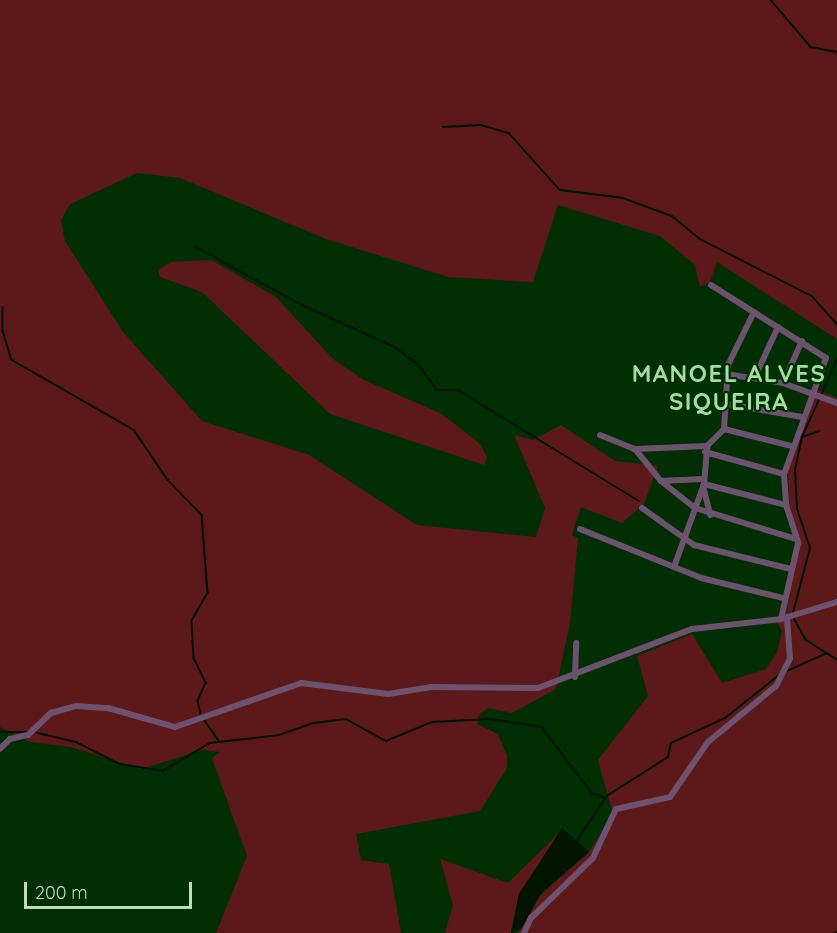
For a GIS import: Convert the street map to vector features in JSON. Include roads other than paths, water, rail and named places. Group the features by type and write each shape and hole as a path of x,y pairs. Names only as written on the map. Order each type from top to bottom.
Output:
{"street":[{"path":"524,933 531,918 592,858 616,809 670,797 708,742 784,676 788,667 789,618 783,598 796,539 786,505 784,474 802,417 818,395 825,361 821,351 711,285"},
{"path":"674,567 703,483 706,449 724,429 727,404 726,374 753,312"},
{"path":"755,377 778,327"},
{"path":"783,382 802,341"},
{"path":"726,374 783,382 837,403"},
{"path":"727,404 802,417"},
{"path":"724,429 791,446"},
{"path":"600,435 635,449 706,449 784,474"},
{"path":"635,449 662,481 695,508 710,515 796,539"},
{"path":"662,481 703,483 786,505"},
{"path":"703,483 710,515"},
{"path":"642,508 684,539 791,569"},
{"path":"580,529 674,567 783,598"},
{"path":"0,749 10,739 28,735 51,713 76,706 108,708 175,727 301,683 388,694 430,687 521,691 575,677 692,628 789,618 837,602"},
{"path":"575,677 576,644"}],"waterway":[{"path":"771,0 811,47 837,52"},
{"path":"443,127 481,125 509,133 560,190 623,198 672,216 700,239 812,296 837,324"},
{"path":"196,247 300,304 395,347 419,365 437,390 458,390 639,501"},
{"path":"3,307 3,331 12,360 134,430 168,480 202,515 208,593 192,621 194,658 206,683 198,701 201,714"},
{"path":"821,396 837,359"},
{"path":"793,613 810,548 797,509 795,470 802,437 819,400"},
{"path":"802,437 819,431"},
{"path":"794,618 806,640 837,659"},
{"path":"787,671 827,653"},
{"path":"576,842 607,796 668,757 671,743 725,718 778,676"},
{"path":"203,718 219,741"},
{"path":"34,732 76,742 120,764 163,771 210,743 279,735 314,723 346,719 386,741 432,722 490,719 542,727 592,793 606,798"},
{"path":"0,732 29,732"}],"district":[{"name":"MANOEL ALVES SIQUEIRA","path":"729,388"}]}
